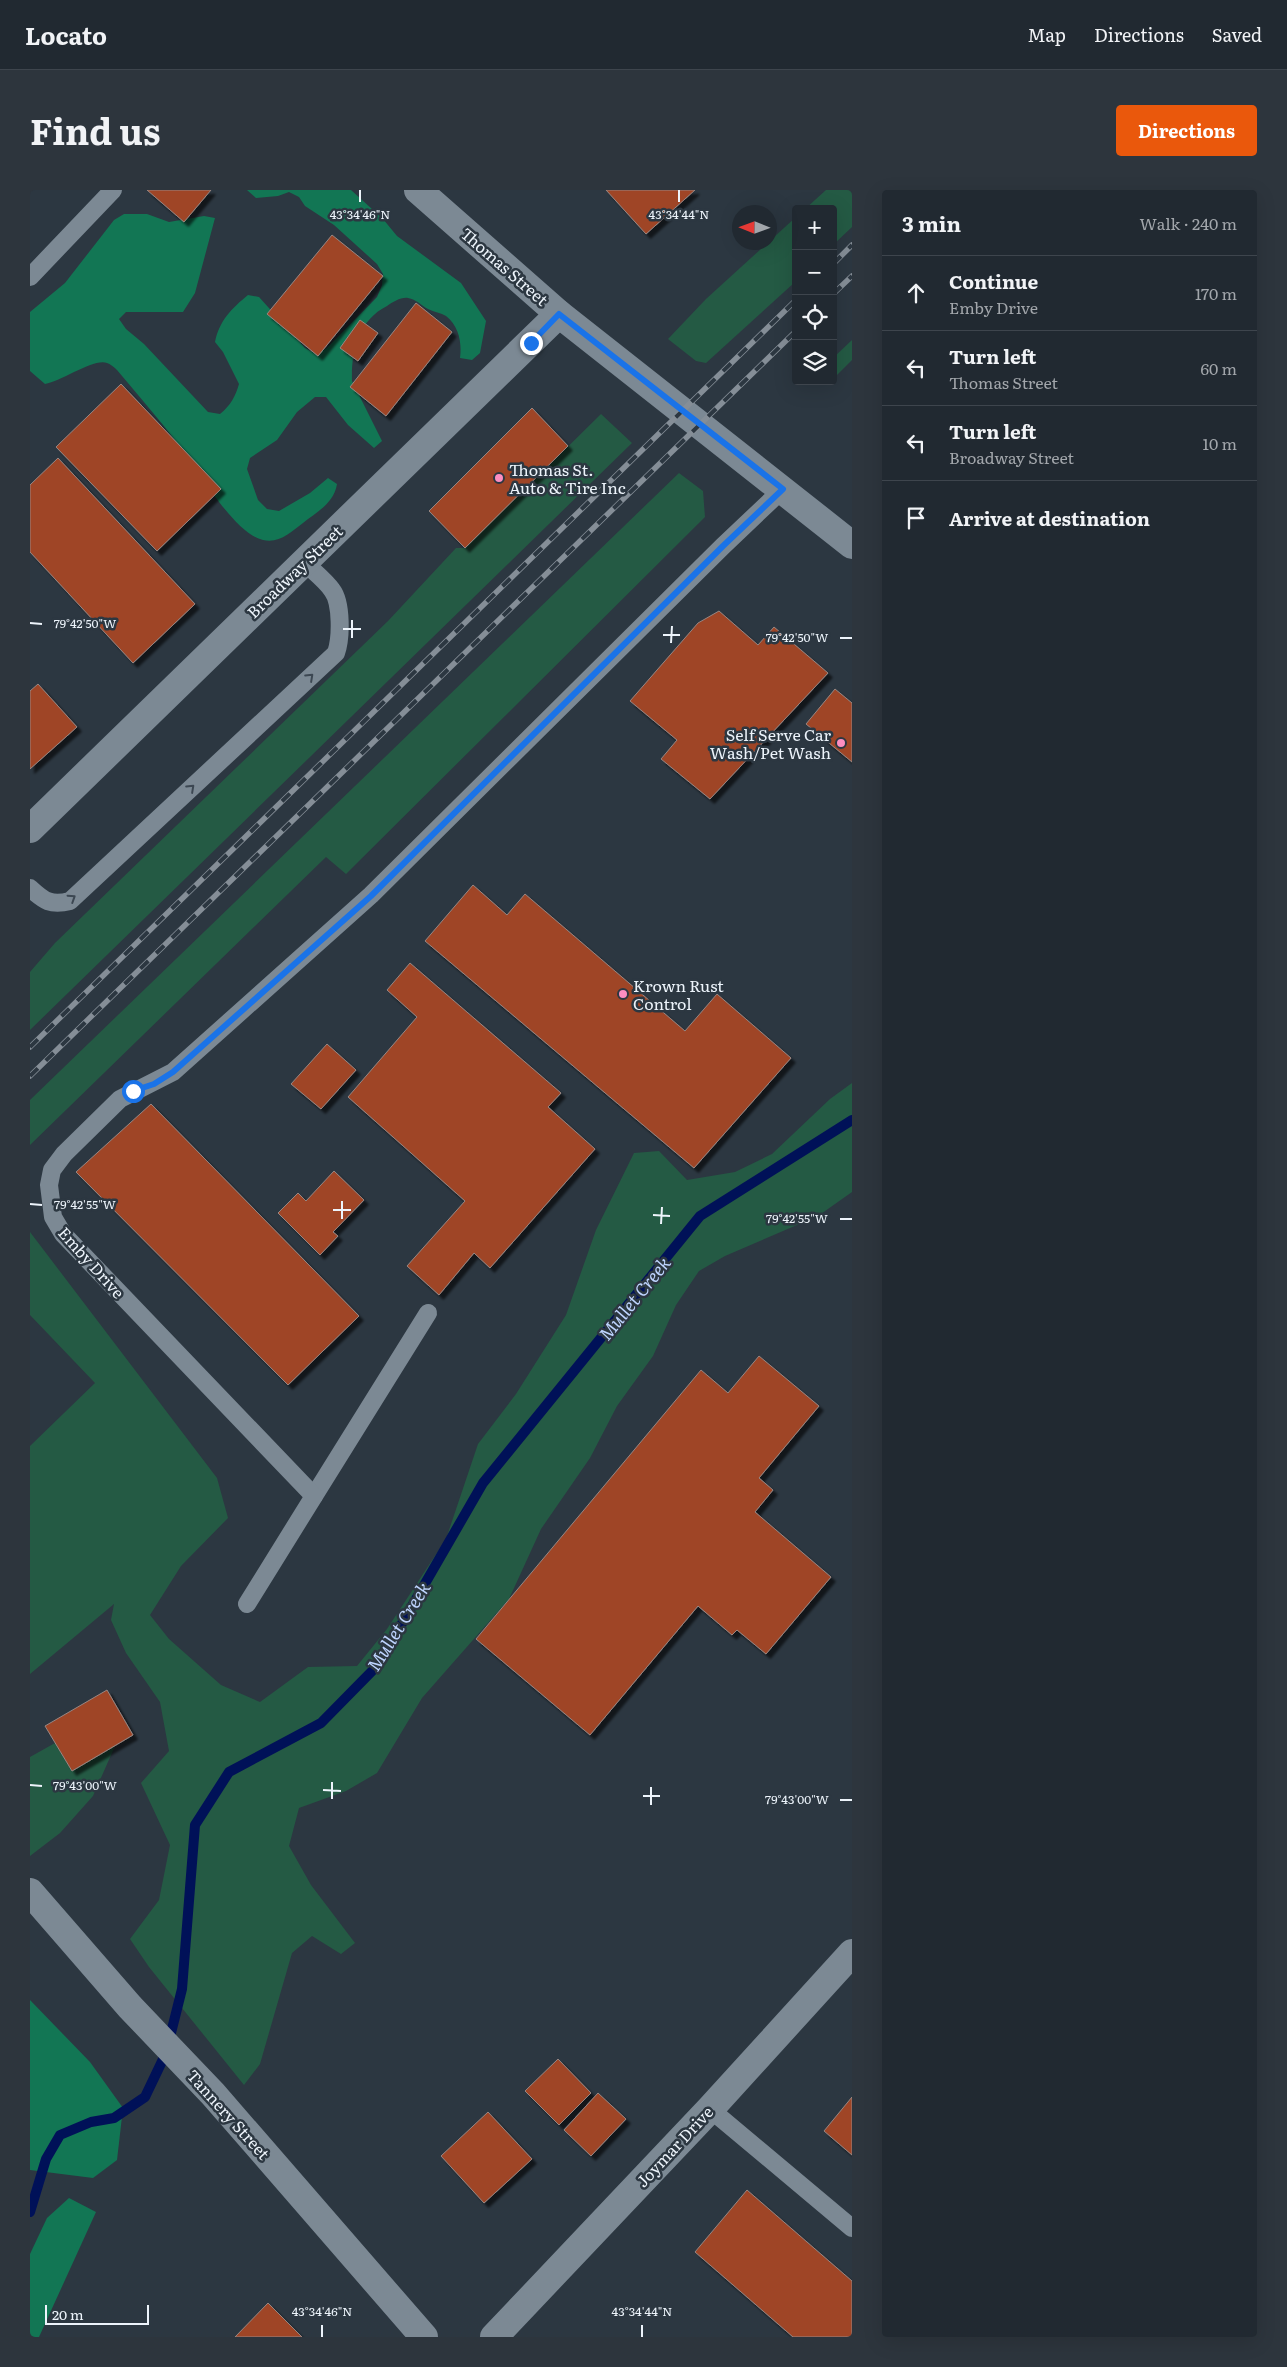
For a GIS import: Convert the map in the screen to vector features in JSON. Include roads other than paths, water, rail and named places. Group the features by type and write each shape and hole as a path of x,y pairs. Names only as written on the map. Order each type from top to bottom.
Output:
{"street":[{"name":"Thomas Street","path":"418,190 559,314 852,545"},
{"name":"Broadway Street","path":"30,829 559,314"},
{"name":"Tannery Street","path":"30,1892 130,2007 213,2094 424,2337"},
{"name":"Joymar Drive","path":"494,2337 710,2109 852,1954"}],"lane":[{"path":"30,277 113,190"},
{"name":"Emby Drive","path":"314,1496 63,1234 53,1217 50,1202 49,1185 52,1170 64,1154 120,1099 173,1072 371,896 716,553 783,489"},
{"path":"30,888 47,902 56,904 70,901 336,653 339,646 340,616 334,592 304,562"},
{"path":"247,1604 428,1313"},
{"path":"710,2109 852,2228"}],"waterway":[{"name":"Mullet Creek","path":"30,2212 46,2159 60,2135 91,2122 114,2118 145,2097 166,2053 182,1989 195,1825 229,1772 321,1723 378,1665 483,1483 700,1216 852,1120"}],"railway":[{"path":"837,260 852,245"},
{"path":"837,290 852,276"},
{"path":"30,1047 792,304"},
{"path":"30,1076 792,335"}],"place":[{"name":"Thomas St. Auto & Tire Inc","path":"499,478"},
{"name":"Self Serve Car Wash/Pet Wash","path":"841,743"},
{"name":"Krown Rust Control","path":"623,994"}]}
